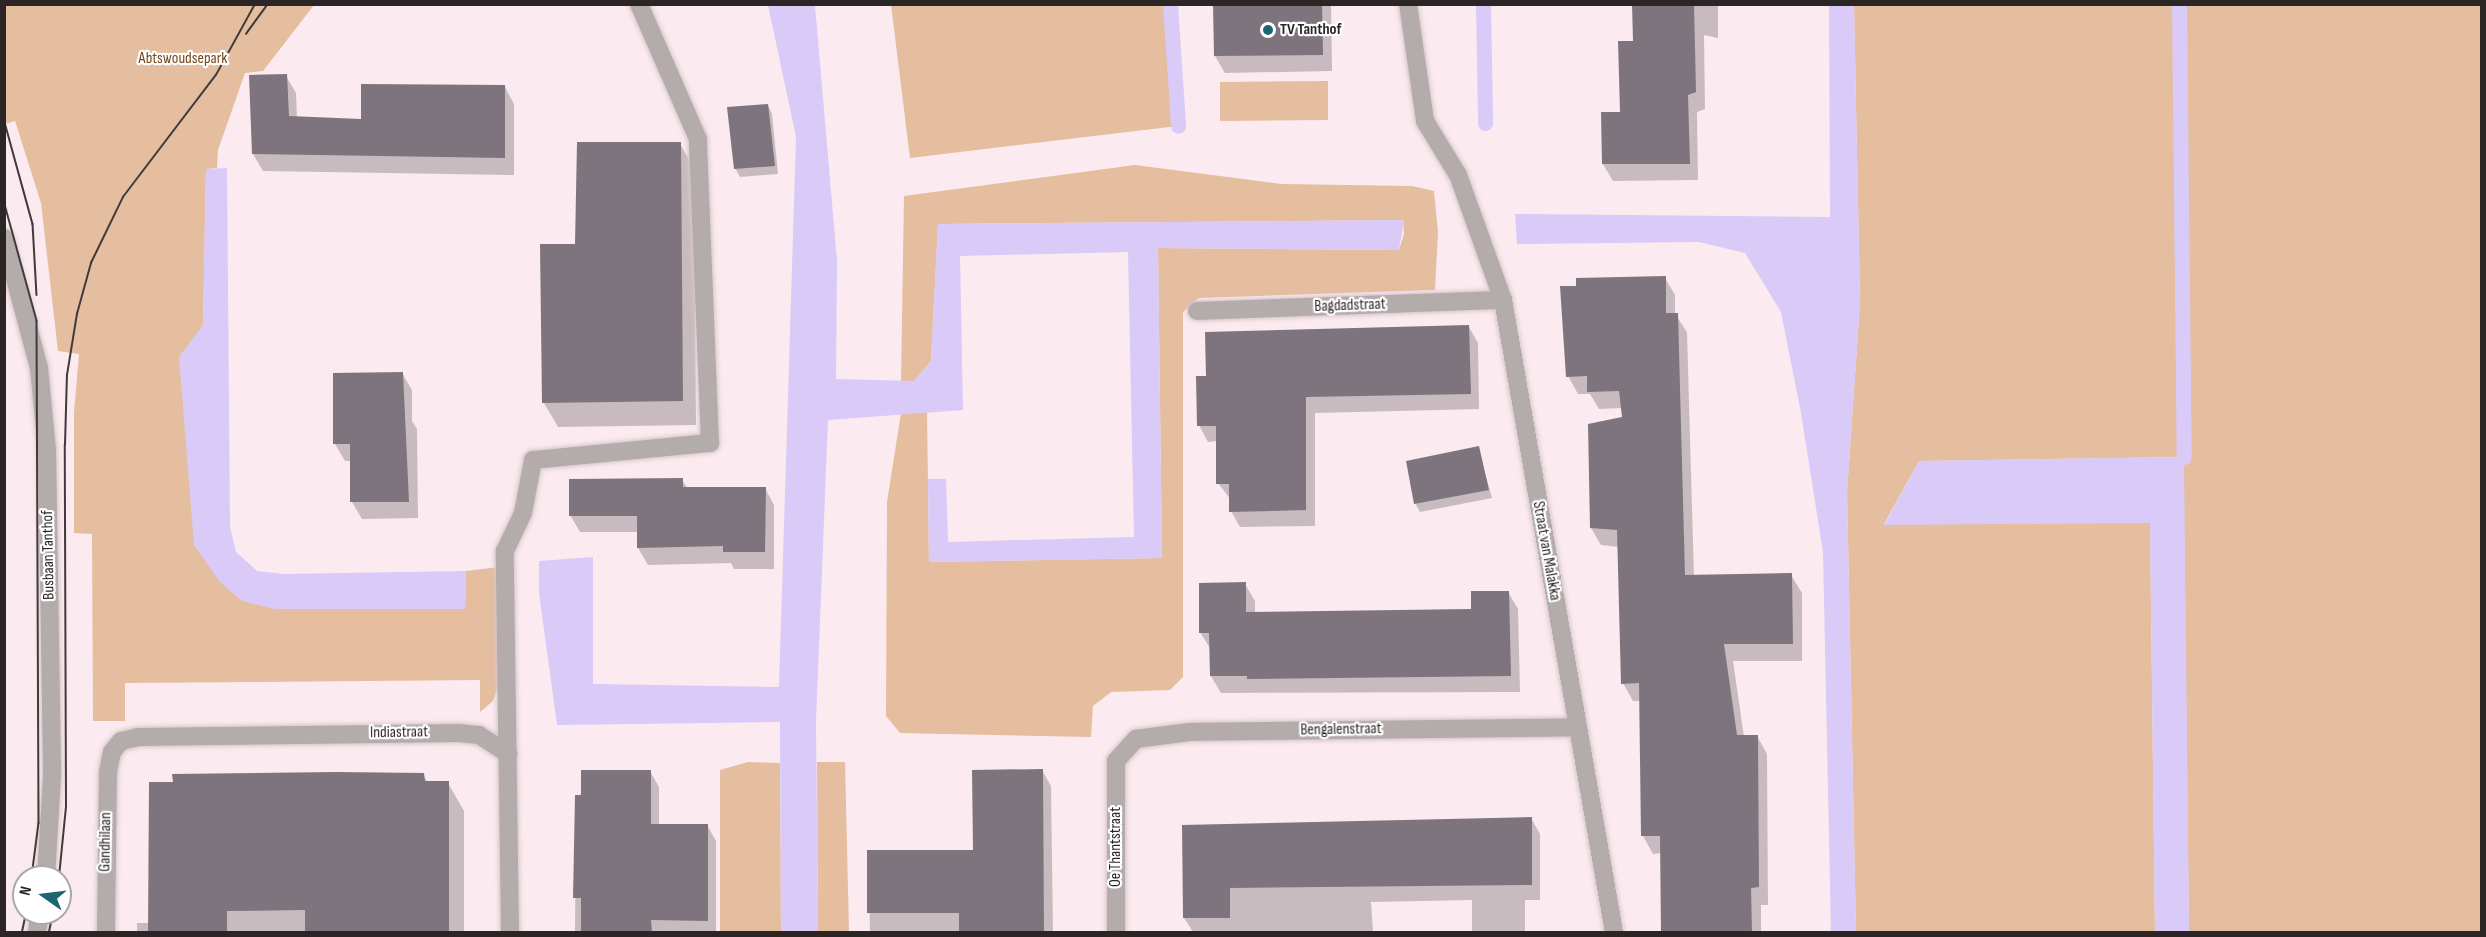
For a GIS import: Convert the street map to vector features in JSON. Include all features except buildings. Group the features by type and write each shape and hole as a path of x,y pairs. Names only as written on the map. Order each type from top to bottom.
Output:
{"street":[{"path":"510,933 506,551 523,513 533,460 710,443 698,139 639,4"},
{"name":"Straat van Malakka","path":"1408,4 1425,121 1458,175 1503,300 1576,727 1614,933"},
{"name":"Busbaan Tanthof","path":"4,238 39,368 47,449 52,776 47,865"},
{"name":"Bagdadstraat","path":"1197,311 1503,300"},
{"name":"Bengalenstraat","path":"1116,761 1136,740 1190,732 1576,727"},
{"name":"Indiastraat","path":"112,752 120,741 138,737 459,732 479,735 508,754"},
{"name":"Gandhilaan","path":"106,933 108,772 112,752"},
{"name":"Oe Thantstraat","path":"1116,761 1116,933"}],"green space":[{"name":"Abtswoudsepark","path":"4,5 314,5 263,71 245,73 218,150 217,168 206,169 203,326 179,357 220,582 465,609 466,571 499,567 498,686 493,701 480,712 480,680 125,683 125,721 93,721 92,534 74,533 74,413 79,354 58,351 41,203 15,121 5,124"},
{"path":"891,5 1170,5 1178,126 910,158"},
{"path":"1854,5 2481,5 2481,932 2189,932 2183,457 1919,461 1884,524 2150,522 2155,932 1856,932 1847,492 1860,302"},
{"path":"1328,81 1328,120 1220,121 1220,82"},
{"path":"1135,165 1281,184 1412,186 1434,191 1438,232 1435,290 1199,298 1183,312 1183,677 1170,690 1111,692 1093,706 1091,737 900,733 886,716 887,502 901,413 927,410 929,562 1162,558 1158,248 1399,250 1404,234 1403,220 938,224 931,361 914,381 901,382 904,196"},
{"path":"748,762 780,763 781,932 720,932 720,770"},
{"path":"817,762 845,762 849,932 818,932"}],"shaded area":[{"path":"768,5 815,5 837,261 836,379 914,381 931,361 938,224 1404,220 1399,250 1158,248 1162,558 929,562 928,479 946,479 948,542 1134,537 1128,252 960,256 963,410 828,420 816,721 818,932 781,932 780,722 557,725 539,593 539,561 593,557 593,684 779,687 796,137"},
{"path":"1829,5 1854,5 1860,302 1847,492 1856,932 1831,932 1823,552 1801,413 1781,312 1745,253 1699,242 1517,244 1515,214 1830,217"},
{"path":"227,168 230,527 236,552 257,571 283,574 466,571 465,609 275,609 242,601 220,582 194,545 179,357 203,325 206,169"},
{"path":"2184,457 2189,932 2155,932 2150,523 1884,525 1919,461"}],"waterway":[{"path":"1170,4 1178,126"},
{"path":"1483,4 1485,123"},
{"path":"2179,4 2184,457"}],"tram line":[{"path":"60,865 66,807 65,445 67,375 77,314 91,263 123,197 216,75 255,4"},
{"path":"246,34 268,4"},
{"path":"4,119 33,224 37,295"},
{"path":"4,201 37,321 39,823 34,865"},
{"path":"22,932 23,925"},
{"path":"49,932 50,925"}],"place":[{"name":"TV Tanthof","path":"1268,30"}]}
